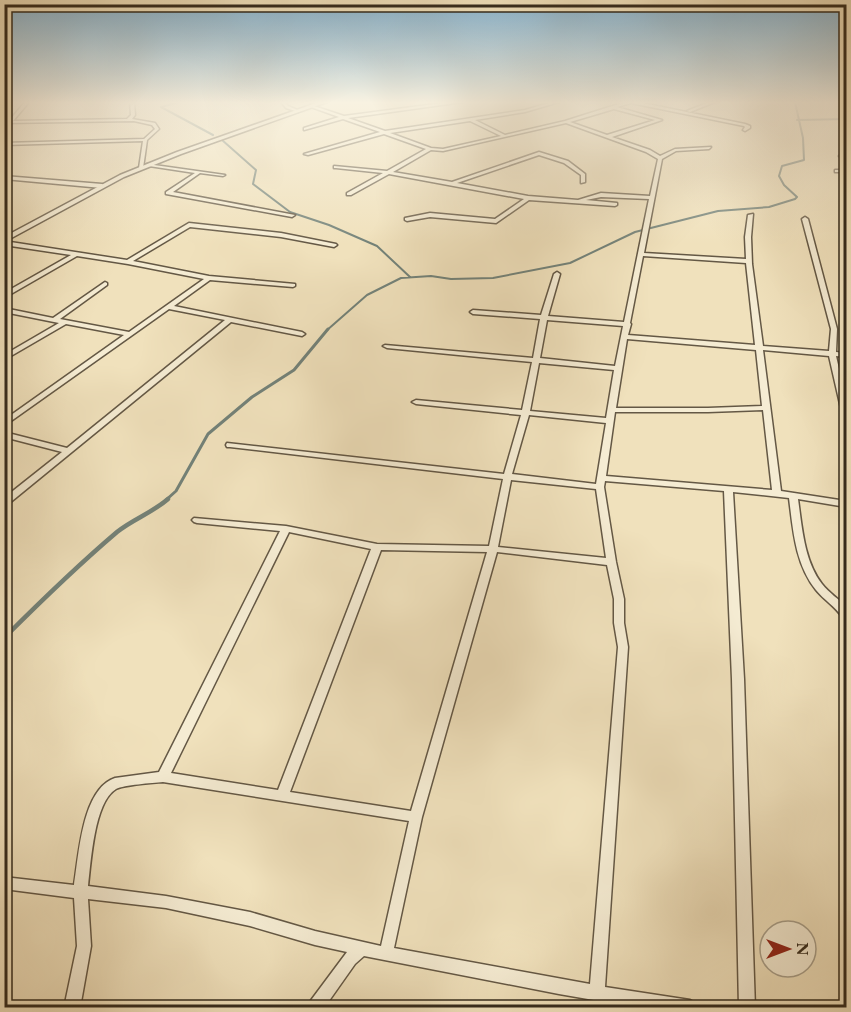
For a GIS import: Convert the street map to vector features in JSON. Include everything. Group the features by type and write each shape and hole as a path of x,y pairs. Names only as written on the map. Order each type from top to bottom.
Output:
{"street":[{"path":"141,168 144,149"},
{"path":"4,241 102,186 141,168 193,149"},
{"path":"306,154 323,149"},
{"path":"348,194 430,149"},
{"path":"434,149 451,149"},
{"path":"643,149 660,158"},
{"path":"597,992 623,647 619,623 619,599 600,483 618,368 660,158 675,150 688,149"},
{"path":"452,184 539,153 576,167 583,175 583,182"},
{"path":"149,165 223,175"},
{"path":"336,167 387,172 528,198 615,204"},
{"path":"837,171 846,171"},
{"path":"198,173 168,192 292,215"},
{"path":"4,177 102,186"},
{"path":"576,202 601,195 653,198"},
{"path":"407,219 430,215 496,221 528,198"},
{"path":"751,215 748,237 749,261 777,493"},
{"path":"805,219 834,329 832,354 846,413"},
{"path":"128,262 189,225 334,245"},
{"path":"4,241 209,278 293,285"},
{"path":"640,254 749,261"},
{"path":"4,296 75,255"},
{"path":"386,954 416,817 493,549 508,476 526,412 544,318 557,274"},
{"path":"4,423 209,278"},
{"path":"54,320 105,284"},
{"path":"168,307 228,321 302,334"},
{"path":"4,310 128,334"},
{"path":"473,312 628,324"},
{"path":"4,358 66,321"},
{"path":"4,504 228,321"},
{"path":"626,337 846,355"},
{"path":"387,346 535,358 618,368"},
{"path":"416,402 526,412 610,415 765,408"},
{"path":"4,434 68,451"},
{"path":"230,445 508,476 600,483 728,488 846,504"},
{"path":"728,488 738,691 747,1008"},
{"path":"793,496 796,522 810,574 820,589 846,614"},
{"path":"197,520 286,529 377,547 493,549 611,561"},
{"path":"163,777 286,529"},
{"path":"282,795 377,547"},
{"path":"72,1008 84,946 80,891 92,815 105,791 116,783 136,778 163,777 416,817"},
{"path":"4,883 166,902 250,919 386,954 559,987 597,992 652,1005 690,1008"},
{"path":"314,1008 362,948"}],"waterway":[{"path":"232,149 256,170 253,184 290,212 329,225 377,246 410,277"},
{"path":"327,330 367,295 401,278 431,276 451,279 493,278 570,263 635,232 718,211 769,207 795,199 797,197 784,185 779,176 782,166 804,160 804,149"},
{"path":"166,500 176,491 208,434 252,397 294,370 327,330"},
{"path":"4,638 117,532 168,499"}]}
